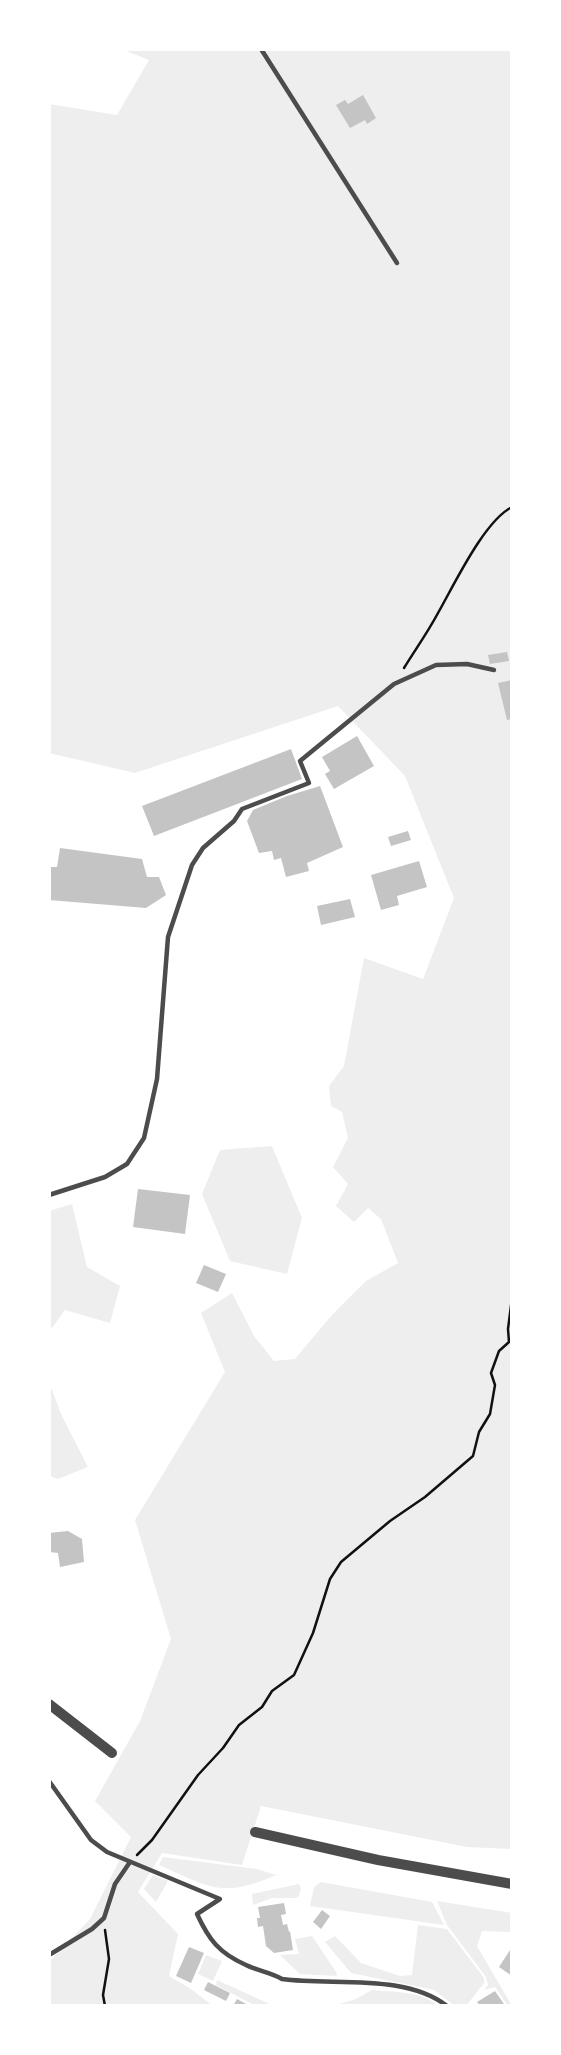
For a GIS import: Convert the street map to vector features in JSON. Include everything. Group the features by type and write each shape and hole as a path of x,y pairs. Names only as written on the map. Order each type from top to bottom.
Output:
{"street":[{"path":"49,1704 113,1753"},
{"path":"255,1832 378,1860 512,1884"}],"lane":[{"path":"261,49 397,263"},
{"path":"49,1195 105,1177 127,1164 144,1138 157,1079 168,937 192,865 203,848 234,821 242,809 309,783 300,761 394,684 436,665 467,664 494,670"},
{"path":"49,1781 90,1840 116,1857 220,1899 197,1914 207,1937 222,1951 248,1966 270,1972 282,1979 303,1982 390,1985 432,1994 447,2006"},
{"path":"49,1955 92,1929 104,1918 115,1884 130,1862"}],"path":[{"path":"394,684 459,578 477,542 504,511 512,507"},
{"path":"130,1862 152,1840 198,1775 223,1748 239,1725 262,1707 272,1691 294,1675 313,1633 330,1579 341,1562 473,1456 479,1432 490,1413 495,1385 491,1373 499,1352 509,1342 512,1298"},
{"path":"104,1918 109,1959 103,1995 104,2006"}],"shaded area":[{"path":"121,49 512,49 512,1849 467,1847 261,1806 242,1865 162,1853 138,1892 178,1934 169,1976 213,2006 49,2006 49,1962 90,1919 131,1837 95,1801 140,1721 171,1639 135,1520 225,1372 201,1313 232,1293 254,1336 274,1361 295,1359 331,1316 366,1281 398,1263 381,1219 368,1208 354,1222 336,1206 348,1184 333,1167 348,1138 342,1112 331,1106 329,1086 344,1066 364,958 423,979 454,898 405,776 338,706 135,773 49,753 49,104 117,115 149,60"},
{"path":"272,1146 302,1218 287,1274 230,1261 202,1194 220,1150"},
{"path":"72,1204 87,1267 120,1286 110,1323 65,1310 49,1332 49,1211"},
{"path":"49,1382 61,1414 88,1467 58,1479 49,1476"},
{"path":"163,1857 257,1869 276,1875 242,1887 216,1887 159,1865"},
{"path":"153,1875 168,1881 156,1902 144,1889"},
{"path":"321,1882 432,1902 444,1925 310,1906 314,1887"},
{"path":"299,1884 301,1888 296,1898 272,1898 253,1905 252,1894"},
{"path":"437,1901 512,1913 512,1932 482,1931 477,1946 512,2006 508,2006 495,1987 484,1990 488,1985 486,1977 447,1925"},
{"path":"418,1925 447,1929 484,1978 484,1983 466,2006 455,2006 434,1990 351,1973 325,1942 335,1936 361,1963 400,1976 412,1975"},
{"path":"312,1936 337,1976 300,1974 280,1955 299,1954 295,1939"},
{"path":"206,1955 222,1961 213,1981 198,1974"},
{"path":"217,1980 274,2006 256,2006 216,1985"},
{"path":"372,1990 424,1997 439,2006 333,2006 356,1999"}],"building":[{"path":"363,95 376,118 367,124 365,120 350,128 336,105 345,100 348,104"},
{"path":"507,652 509,661 490,664 488,655"},
{"path":"512,680 512,719 507,720 498,683"},
{"path":"357,736 374,766 334,789 325,774 330,771 322,757"},
{"path":"291,749 302,779 154,836 142,806"},
{"path":"320,786 343,847 307,863 309,871 286,877 281,858 274,860 272,851 259,853 247,821 253,810"},
{"path":"408,831 411,840 391,846 388,837"},
{"path":"60,848 142,859 147,877 159,877 166,895 146,908 49,900 49,867 57,867"},
{"path":"419,861 427,887 397,896 399,905 381,910 371,875"},
{"path":"350,899 355,917 321,925 317,906"},
{"path":"138,1189 190,1195 185,1234 133,1227"},
{"path":"204,1265 226,1274 218,1292 196,1283"},
{"path":"68,1531 82,1539 84,1562 60,1567 58,1553 49,1552 49,1533"},
{"path":"284,1903 286,1914 281,1915 283,1925 287,1924 290,1931 293,1950 274,1953 266,1946 263,1926 258,1927 258,1907"},
{"path":"322,1910 330,1916 321,1929 313,1922"},
{"path":"189,1947 204,1953 191,1983 176,1976"},
{"path":"512,1947 512,1976 499,1967"},
{"path":"208,1982 230,1993 226,2001 204,1990"},
{"path":"495,1991 504,2004 480,2006 477,2002"},
{"path":"237,1999 250,2006 233,2006"}]}
